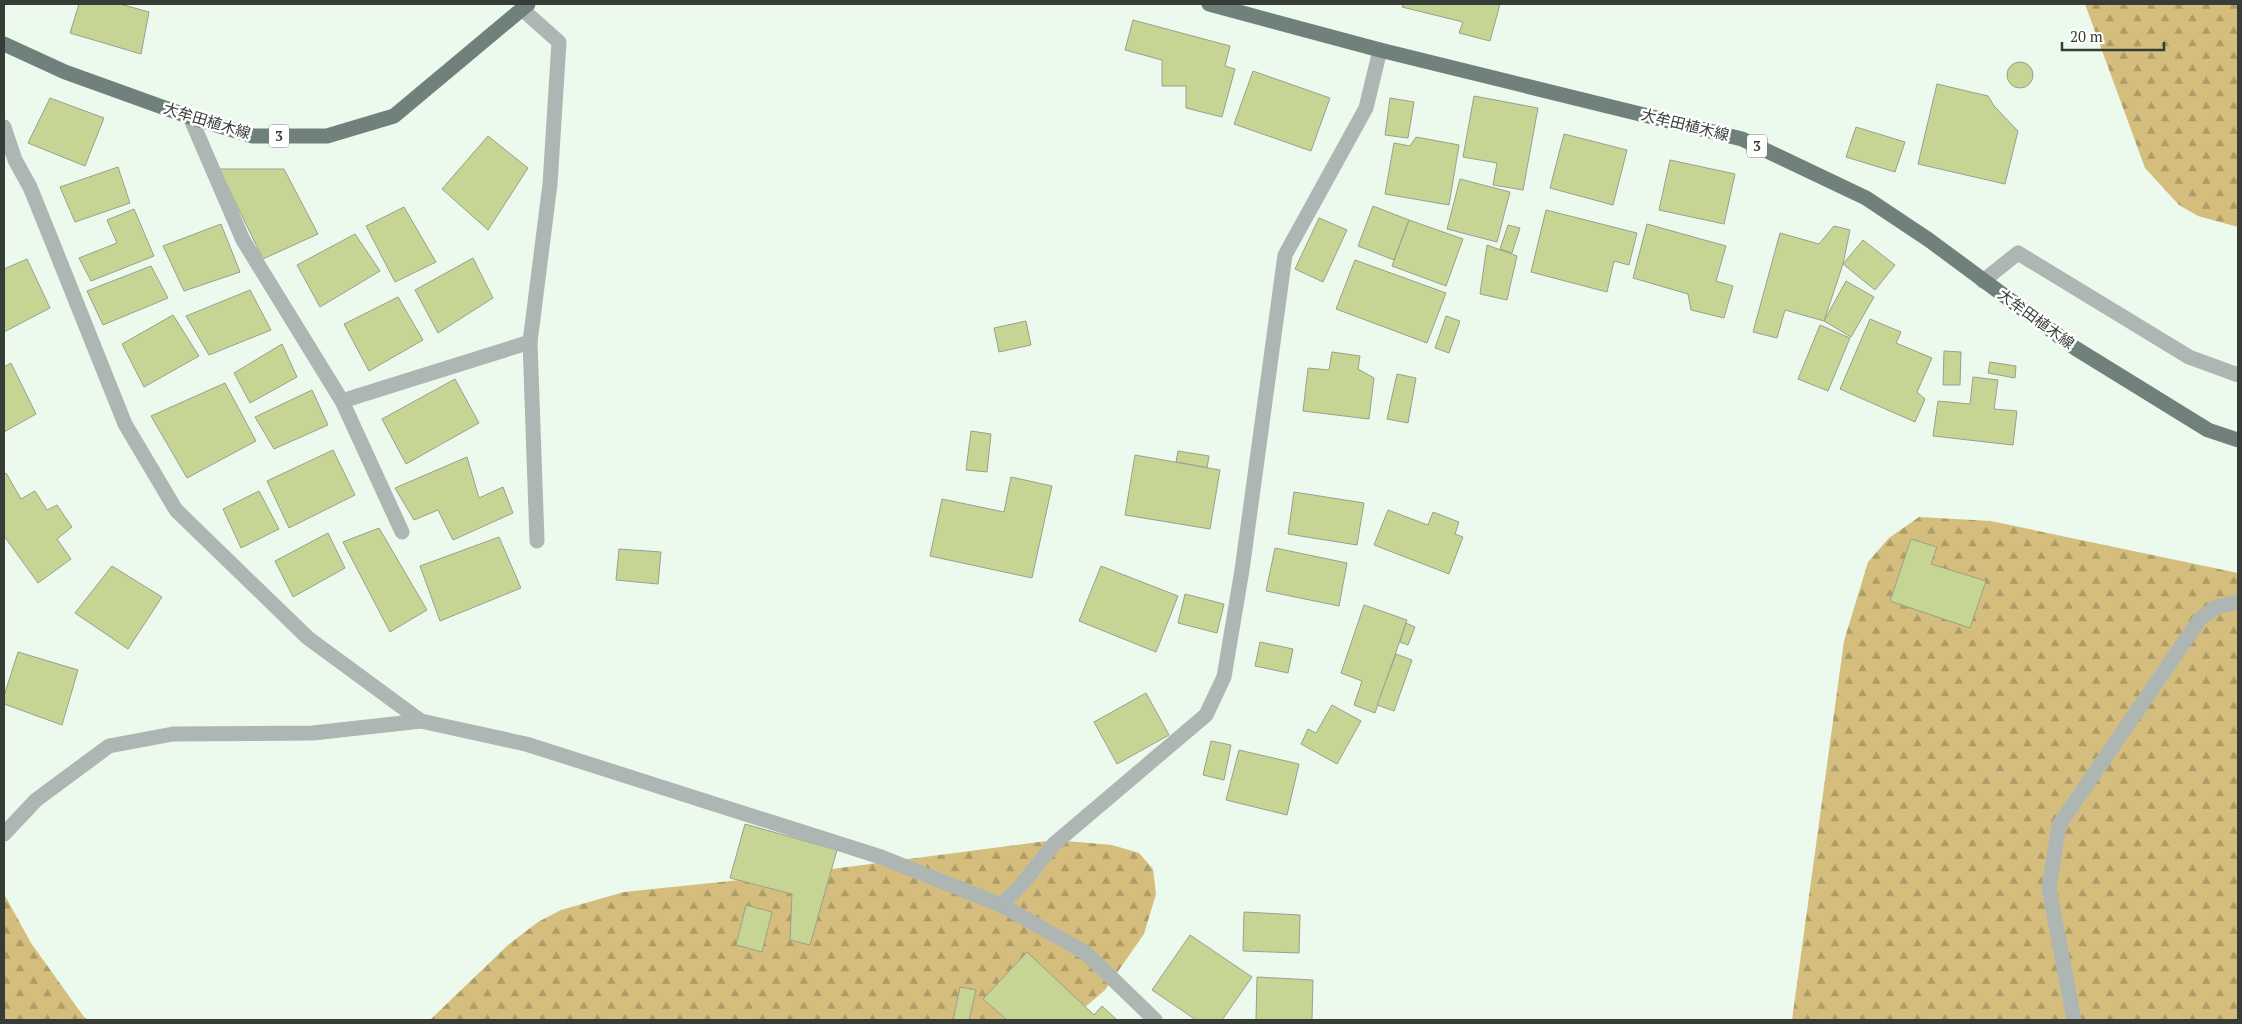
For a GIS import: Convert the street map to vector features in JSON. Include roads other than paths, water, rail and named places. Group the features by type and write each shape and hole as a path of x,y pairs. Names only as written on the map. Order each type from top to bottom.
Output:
{"main road":[{"name":"大牟田植木線","path":"1209,4 1380,50 1742,139 1866,198 1929,240 2075,348 2208,430 2238,440"},
{"name":"大牟田植木線","path":"4,44 65,72 190,118 253,136 327,136 394,116 525,7"}],"street":[{"path":"525,7 559,42 550,184 530,342 537,541"},
{"path":"1001,905 1022,884 1054,844 1206,715 1224,677 1242,570 1285,255 1366,108 1380,50"},
{"path":"190,118 243,240 342,401 402,532"},
{"path":"4,127 15,160 30,187 125,424 176,510 308,638 421,721"},
{"path":"1983,281 2018,253 2189,357 2238,374"},
{"path":"342,401 530,342"},
{"path":"2074,1020 2049,888 2059,825 2200,619 2216,607 2238,602"},
{"path":"4,834 36,800 109,746 173,734 313,733 421,721 545,750 881,857 1001,905 1086,953 1155,1020"}]}
